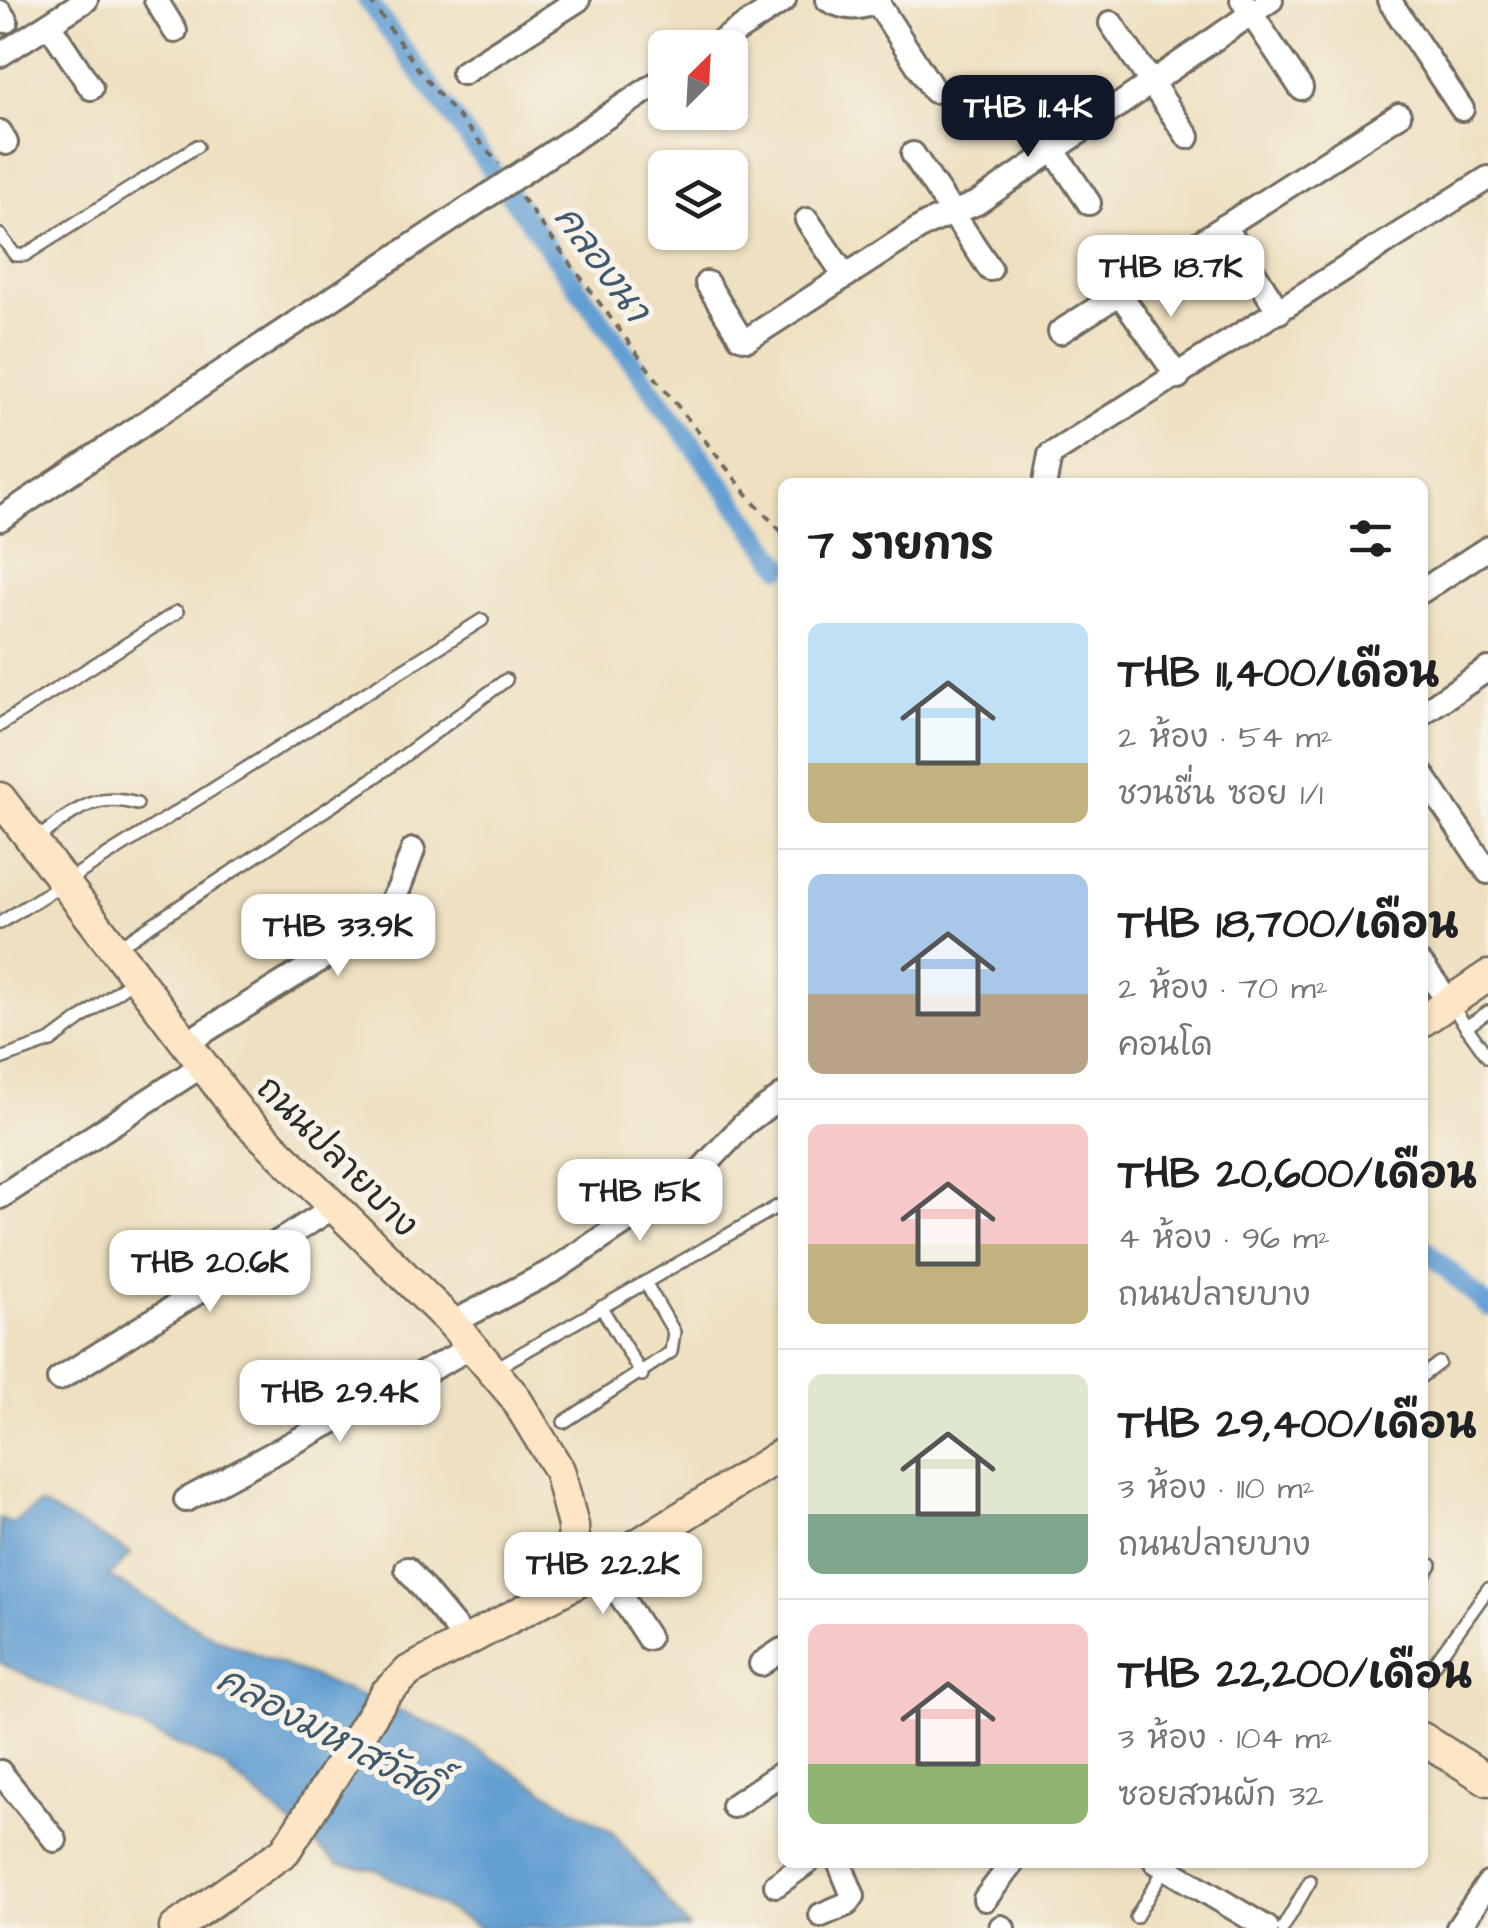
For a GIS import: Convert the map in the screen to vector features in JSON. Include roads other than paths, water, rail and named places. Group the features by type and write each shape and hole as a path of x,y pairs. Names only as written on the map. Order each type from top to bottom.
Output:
{"street":[{"path":"0,55 86,0"},
{"path":"156,0 175,31"},
{"path":"462,73 578,0"},
{"path":"739,30 784,0"},
{"path":"828,0 844,8 878,1 934,92"},
{"path":"1388,0 1462,109"},
{"path":"707,283 744,339 926,224 977,202 1151,82 1254,4 1301,88"},
{"path":"1111,23 1188,137"},
{"path":"50,26 91,88"},
{"path":"1012,88 1088,203"},
{"path":"0,519 648,89"},
{"path":"1060,332 1399,115"},
{"path":"913,154 990,268"},
{"path":"1046,478 1050,455 1488,178"},
{"path":"807,220 845,276"},
{"path":"1225,226 1279,312"},
{"path":"1120,294 1178,376"},
{"path":"1428,586 1488,548"},
{"path":"1428,710 1488,669"},
{"path":"1428,783 1488,872"},
{"name":"ถนนปลายบาง","path":"9,816 64,882 240,1114 452,1323 538,1429 559,1470 589,1575"},
{"path":"0,1196 378,924 399,888 413,850"},
{"path":"1428,973 1458,1015"},
{"path":"1428,1019 1458,1015 1488,976"},
{"path":"452,1323 554,1270 626,1222 702,1169 744,1124 778,1099"},
{"path":"59,1380 334,1206"},
{"path":"186,1500 472,1347"},
{"path":"175,1928 284,1851 386,1693 409,1671 589,1575 778,1457"},
{"path":"408,1568 466,1640"},
{"path":"589,1575 648,1638"},
{"path":"761,1664 778,1653"},
{"path":"1428,1742 1488,1780"},
{"path":"0,1772 55,1840"},
{"path":"733,1806 778,1777"},
{"path":"776,1885 800,1868"},
{"path":"821,1916 847,1904 853,1896 841,1868"},
{"path":"985,1899 1008,1868"},
{"path":"1170,1868 1266,1928"},
{"path":"1458,1928 1488,1884"}],"lane":[{"path":"0,235 15,255 25,255 196,146"},
{"path":"0,725 177,612"},
{"path":"0,923 482,620"},
{"path":"115,950 374,778 506,680"},
{"path":"9,816 113,796 137,804"},
{"path":"0,1060 51,1041 136,977"},
{"path":"1488,1012 1458,1015 1488,1057"},
{"path":"492,1370 778,1206"},
{"path":"564,1422 672,1352 674,1332 645,1282"},
{"path":"601,1306 642,1374"},
{"path":"1428,1371 1439,1362"},
{"path":"1428,1568 1431,1564"},
{"path":"1428,1673 1488,1590"},
{"path":"1136,1917 1162,1868"},
{"path":"1282,1928 1310,1881"}],"water":[{"name":"คลองมหาสวัสดิ์","path":"40,1504 131,1553 109,1577 216,1638 446,1730 613,1833 689,1928 480,1928 375,1869 338,1864 222,1765 0,1663 0,1519 12,1524"}],"waterway":[{"name":"คลองนา","path":"367,0 778,562"},
{"name":"คลองนา","path":"1428,1252 1488,1307"}]}
